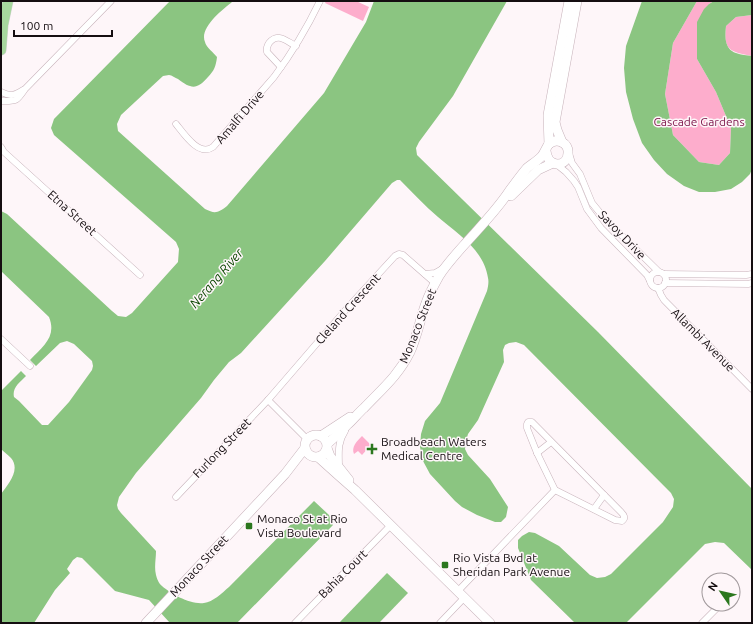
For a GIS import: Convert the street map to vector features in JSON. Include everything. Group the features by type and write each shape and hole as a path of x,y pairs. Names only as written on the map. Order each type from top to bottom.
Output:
{"main road":[{"path":"1,50 2,28 8,1"}],"street":[{"path":"1,101 15,101 19,98 25,89 111,1"},
{"name":"Amalfi Drive","path":"176,124 198,148 203,150 210,149 215,145 282,67 296,46 320,1"},
{"path":"569,1 555,104 557,130 562,142 565,144 569,152 568,156 563,162 554,163 546,156 548,115 555,104 578,1"},
{"path":"282,67 267,52 266,49 268,45 277,37 296,46"},
{"path":"1,92 8,95 16,94 25,89"},
{"path":"547,148 553,142 562,142"},
{"name":"Monaco Street","path":"325,443 348,424 392,380 410,352 429,295 446,266 501,204 521,175 541,157 547,148"},
{"name":"Etna Street","path":"2,150 140,275"},
{"name":"Savoy Drive","path":"569,152 572,163 580,174 592,202 598,211 661,273"},
{"name":"Monaco Street","path":"501,204 538,170 554,163"},
{"name":"Savoy Drive","path":"554,163 566,172 578,187 587,209 601,228 650,281"},
{"name":"Cleland Crescent","path":"268,400 349,306 395,256 399,254 402,255 435,283"},
{"path":"425,274 439,272 446,266"},
{"path":"661,273 665,278 665,283"},
{"path":"752,274 661,273 653,274 650,277 650,281 653,286 658,288 665,283 752,283"},
{"path":"682,274 682,283"},
{"name":"Allambi Avenue","path":"658,288 664,300 752,389"},
{"path":"1,339 30,366"},
{"path":"268,400 310,450 355,490 490,623"},
{"name":"Furlong Street","path":"176,497 268,400"},
{"name":"Monaco Street","path":"146,623 285,474 310,450 322,455 325,452 325,443 363,409"},
{"path":"528,422 532,422 551,442 624,514 624,520 616,520 555,490 527,428 528,422"},
{"path":"339,468 339,443 348,427 348,424"},
{"path":"310,450 314,435 325,443 330,456 355,490"},
{"path":"537,453 551,442"},
{"path":"440,623 461,594 555,490"},
{"path":"594,509 604,495"},
{"name":"Bahia Court","path":"295,623 391,525"},
{"path":"702,623 713,612"}],"green space":[{"path":"326,1 356,1 369,7 363,21 325,3"},
{"name":"Cascade Gardens","path":"697,1 714,1 709,4 697,59 716,92 731,128 730,153 719,165 699,162 673,135 665,94 673,43"},
{"path":"752,15 752,56 733,51 727,45 725,34 726,26 736,17"},
{"path":"362,436 371,445 362,455 358,451 354,454 353,449 356,442"}],"water":[{"name":"Nerang River","path":"170,1 235,1 217,14 205,31 204,37 206,44 217,57 212,73 204,81 194,87 187,85 171,75 163,76 121,115 117,124 118,131 205,209 214,212 227,206 324,93 366,22 374,1 507,1 453,96 419,142 416,148 417,155 598,332 752,489 752,570 724,543 715,542 705,544 626,623 575,623 531,580 518,548 518,540 529,532 535,533 559,546 590,575 597,578 605,577 611,574 663,522 673,507 674,499 671,493 524,345 516,342 505,345 503,350 504,362 478,420 468,434 465,449 468,455 490,479 508,507 506,517 501,522 495,522 462,507 430,474 423,461 420,447 421,434 425,421 440,403 487,291 488,280 486,268 476,251 469,243 433,213 400,180 397,180 392,183 325,261 241,353 229,362 201,398 136,473 119,497 117,505 121,513 156,551 155,572 160,584 187,601 199,603 211,601 229,587 314,501 329,515 333,525 237,623 170,623 149,600 115,591 82,558 77,557 67,569 70,573 55,590 34,623 1,623 1,494 10,481 15,467 11,458 1,449 1,391 21,371 26,376 15,388 14,397 42,425 48,425 69,402 92,370 93,366 92,361 74,344 67,341 60,343 36,366 30,360 44,346 50,336 51,324 49,317 1,271 1,211 7,214 118,316 126,317 132,313 178,262 179,249 176,242 54,135 51,128 54,119"},
{"path":"642,1 697,1 673,43 665,94 673,135 699,162 719,165 730,153 731,128 716,92 697,59 697,22 704,9 714,1 752,1 752,15 736,17 726,26 726,42 729,48 738,54 752,56 752,169 750,174 742,182 731,189 715,192 699,192 684,186 667,174 654,160 642,143 633,119 626,92 624,68 626,46"},
{"path":"387,573 408,593 379,623 339,623"}],"place":[{"name":"Broadbeach Waters Medical Centre","path":"372,449"},
{"name":"Monaco St at Rio Vista Boulevard","path":"249,526"},
{"name":"Rio Vista Bvd at Sheridan Park Avenue","path":"445,565"}]}
